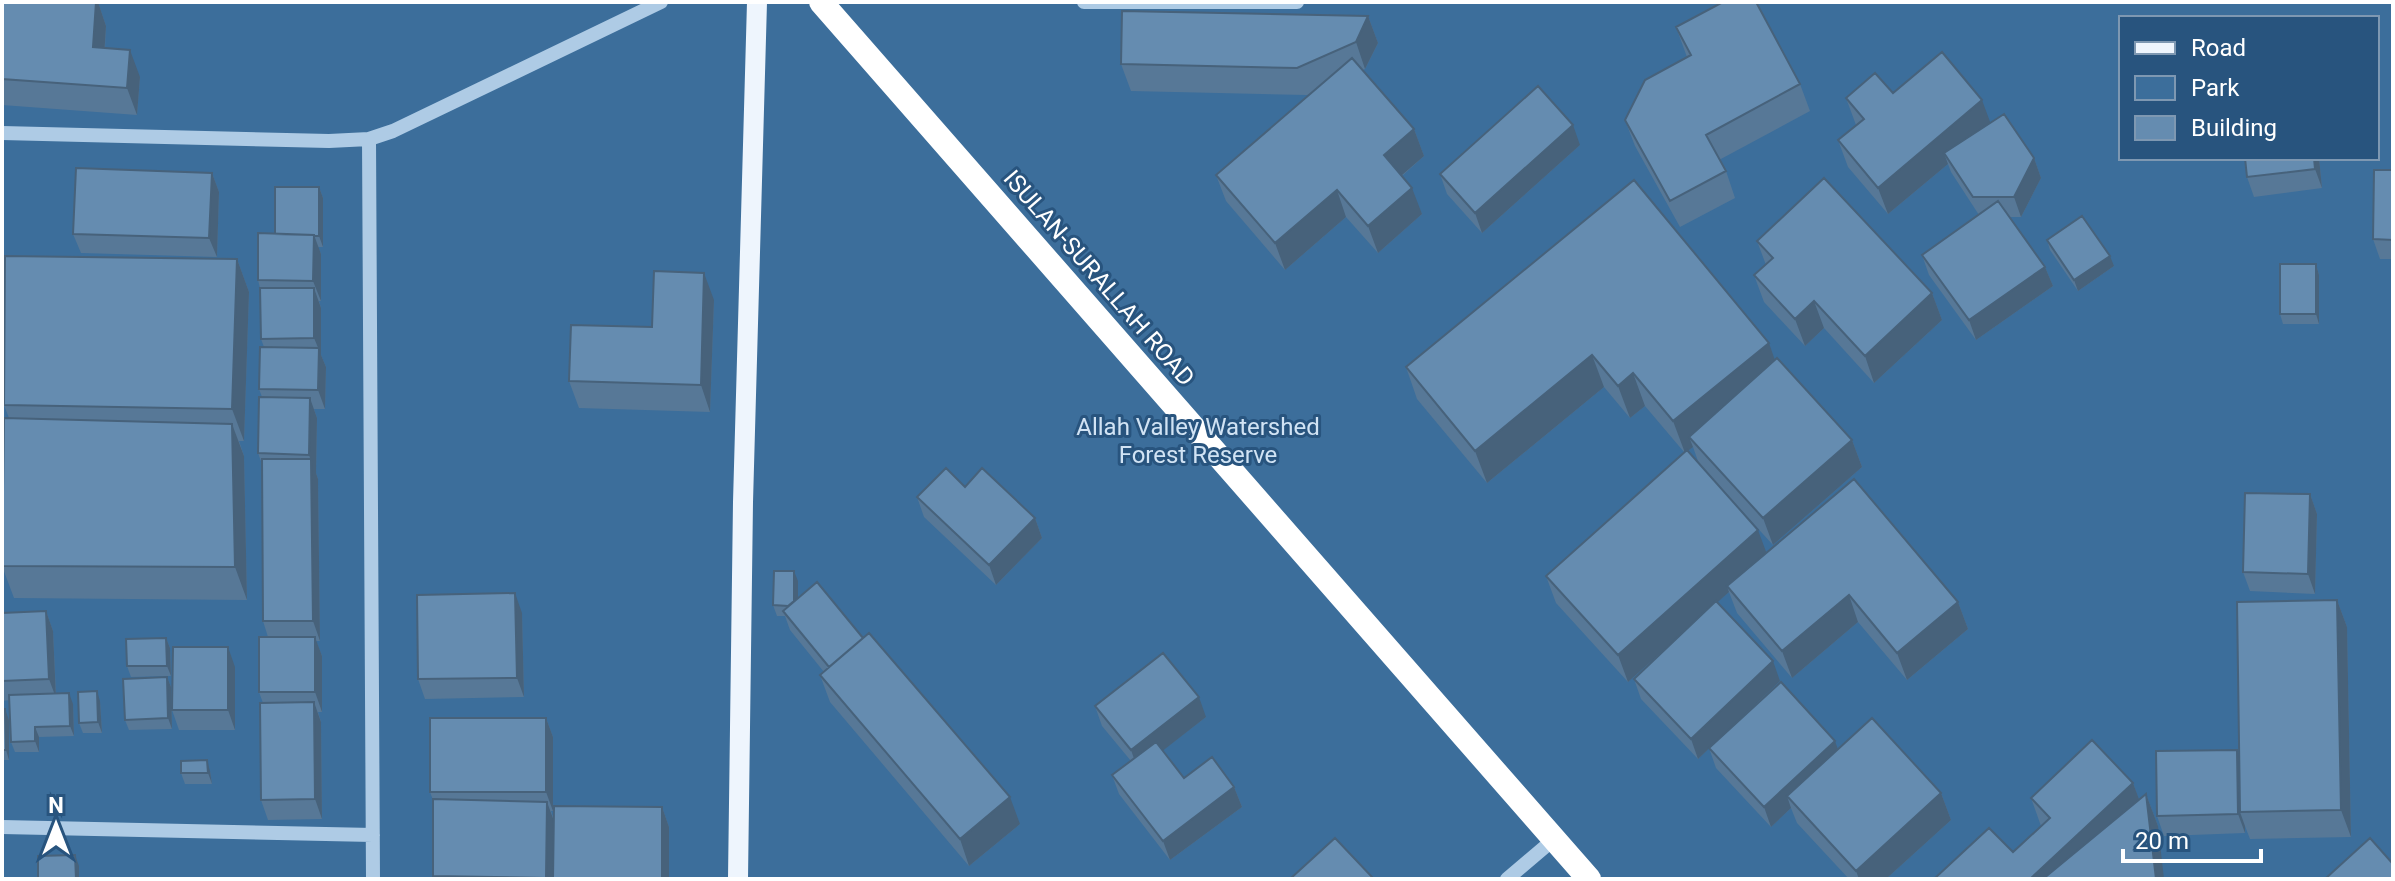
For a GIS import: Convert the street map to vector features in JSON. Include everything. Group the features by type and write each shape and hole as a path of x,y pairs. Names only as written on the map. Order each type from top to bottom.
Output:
{"highway":[{"name":"ISULAN-SURALLAH ROAD","path":"821,2 1589,879"}],"main road":[{"path":"738,879 743,502 757,2"}],"street":[{"path":"2,133 329,141 369,139 393,131 661,2"},
{"path":"1084,2 1297,2"},
{"path":"369,139 373,879"},
{"path":"2,827 373,835"},
{"path":"1507,879 1553,840"}],"green space":[{"name":"Allah Valley Watershed Forest Reserve","path":"2,2 2393,2 2393,879 2,879"}],"building":[{"path":"2,2 96,2 93,47 130,50 127,88 2,79"},
{"path":"1723,2 1756,2 1800,84 1706,135 1726,171 1670,201 1625,120 1645,80 1691,55 1676,27"},
{"path":"1122,11 1368,16 1356,42 1297,68 1121,64"},
{"path":"1942,52 1982,100 1878,188 1838,140 1864,119 1846,98 1875,73 1893,93"},
{"path":"1352,58 1414,129 1384,155 1412,188 1368,226 1337,190 1275,243 1216,175"},
{"path":"1538,86 1573,125 1475,213 1440,174"},
{"path":"2004,114 2034,158 2014,197 1973,197 1944,153"},
{"path":"2245,160 2314,160 2315,169 2247,177"},
{"path":"76,168 212,173 209,238 73,234"},
{"path":"2374,170 2393,170 2393,240 2373,239"},
{"path":"1824,178 1932,293 1865,356 1814,301 1795,319 1754,275 1773,258 1757,241"},
{"path":"1634,180 1769,343 1673,421 1633,373 1618,386 1592,355 1475,451 1406,367"},
{"path":"275,187 319,187 319,236 275,234"},
{"path":"1998,201 2045,267 1969,320 1922,255"},
{"path":"2082,216 2110,256 2074,280 2047,240"},
{"path":"258,233 314,235 313,281 258,280"},
{"path":"5,256 237,259 232,409 4,405"},
{"path":"2280,264 2316,264 2316,314 2280,314"},
{"path":"654,271 704,273 701,385 569,381 571,325 652,327"},
{"path":"260,288 314,288 314,338 261,339"},
{"path":"260,347 319,348 318,390 259,389"},
{"path":"1777,358 1852,440 1763,518 1689,437"},
{"path":"259,397 310,398 309,455 258,453"},
{"path":"4,418 232,424 235,567 2,566"},
{"path":"1687,450 1758,530 1618,655 1546,576"},
{"path":"262,459 311,459 313,621 263,621"},
{"path":"946,468 965,487 982,468 1035,518 989,565 917,497"},
{"path":"1854,479 1958,602 1897,653 1849,595 1782,651 1727,586"},
{"path":"2245,493 2310,494 2308,574 2243,572"},
{"path":"774,571 794,571 794,601 788,606 773,605"},
{"path":"817,582 863,638 829,667 783,611"},
{"path":"515,593 517,678 418,679 417,595"},
{"path":"2337,600 2341,810 2240,812 2237,602"},
{"path":"1716,601 1773,661 1691,739 1634,679"},
{"path":"46,611 49,679 2,681 2,613"},
{"path":"869,633 1010,797 960,839 820,675"},
{"path":"259,637 315,637 315,692 259,692"},
{"path":"166,638 167,666 127,666 126,639"},
{"path":"173,647 228,647 228,710 172,710"},
{"path":"1163,653 1199,697 1131,750 1095,706"},
{"path":"167,677 168,718 125,720 123,679"},
{"path":"1781,682 1835,741 1764,807 1709,748"},
{"path":"97,691 98,722 79,723 78,692"},
{"path":"69,693 70,726 35,727 35,741 11,742 9,695"},
{"path":"314,702 315,799 261,800 260,703"},
{"path":"2,709 5,709 6,750 2,750"},
{"path":"430,718 546,718 546,792 430,792"},
{"path":"1872,718 1941,793 1856,871 1787,796"},
{"path":"2092,740 2133,783 2030,879 1934,879 1989,828 2013,852 2050,818 2031,798"},
{"path":"1156,742 1184,778 1212,757 1234,787 1163,841 1112,775"},
{"path":"2237,750 2238,814 2157,816 2156,751"},
{"path":"207,760 208,773 181,773 181,761"},
{"path":"2146,794 2156,879 2043,879"},
{"path":"433,799 547,802 546,878 433,876"},
{"path":"554,806 662,807 662,879 553,879"},
{"path":"1335,838 1372,877 1370,879 1290,879"},
{"path":"2370,838 2393,864 2393,879 2325,879"},
{"path":"75,855 76,879 38,879 38,856"}]}
